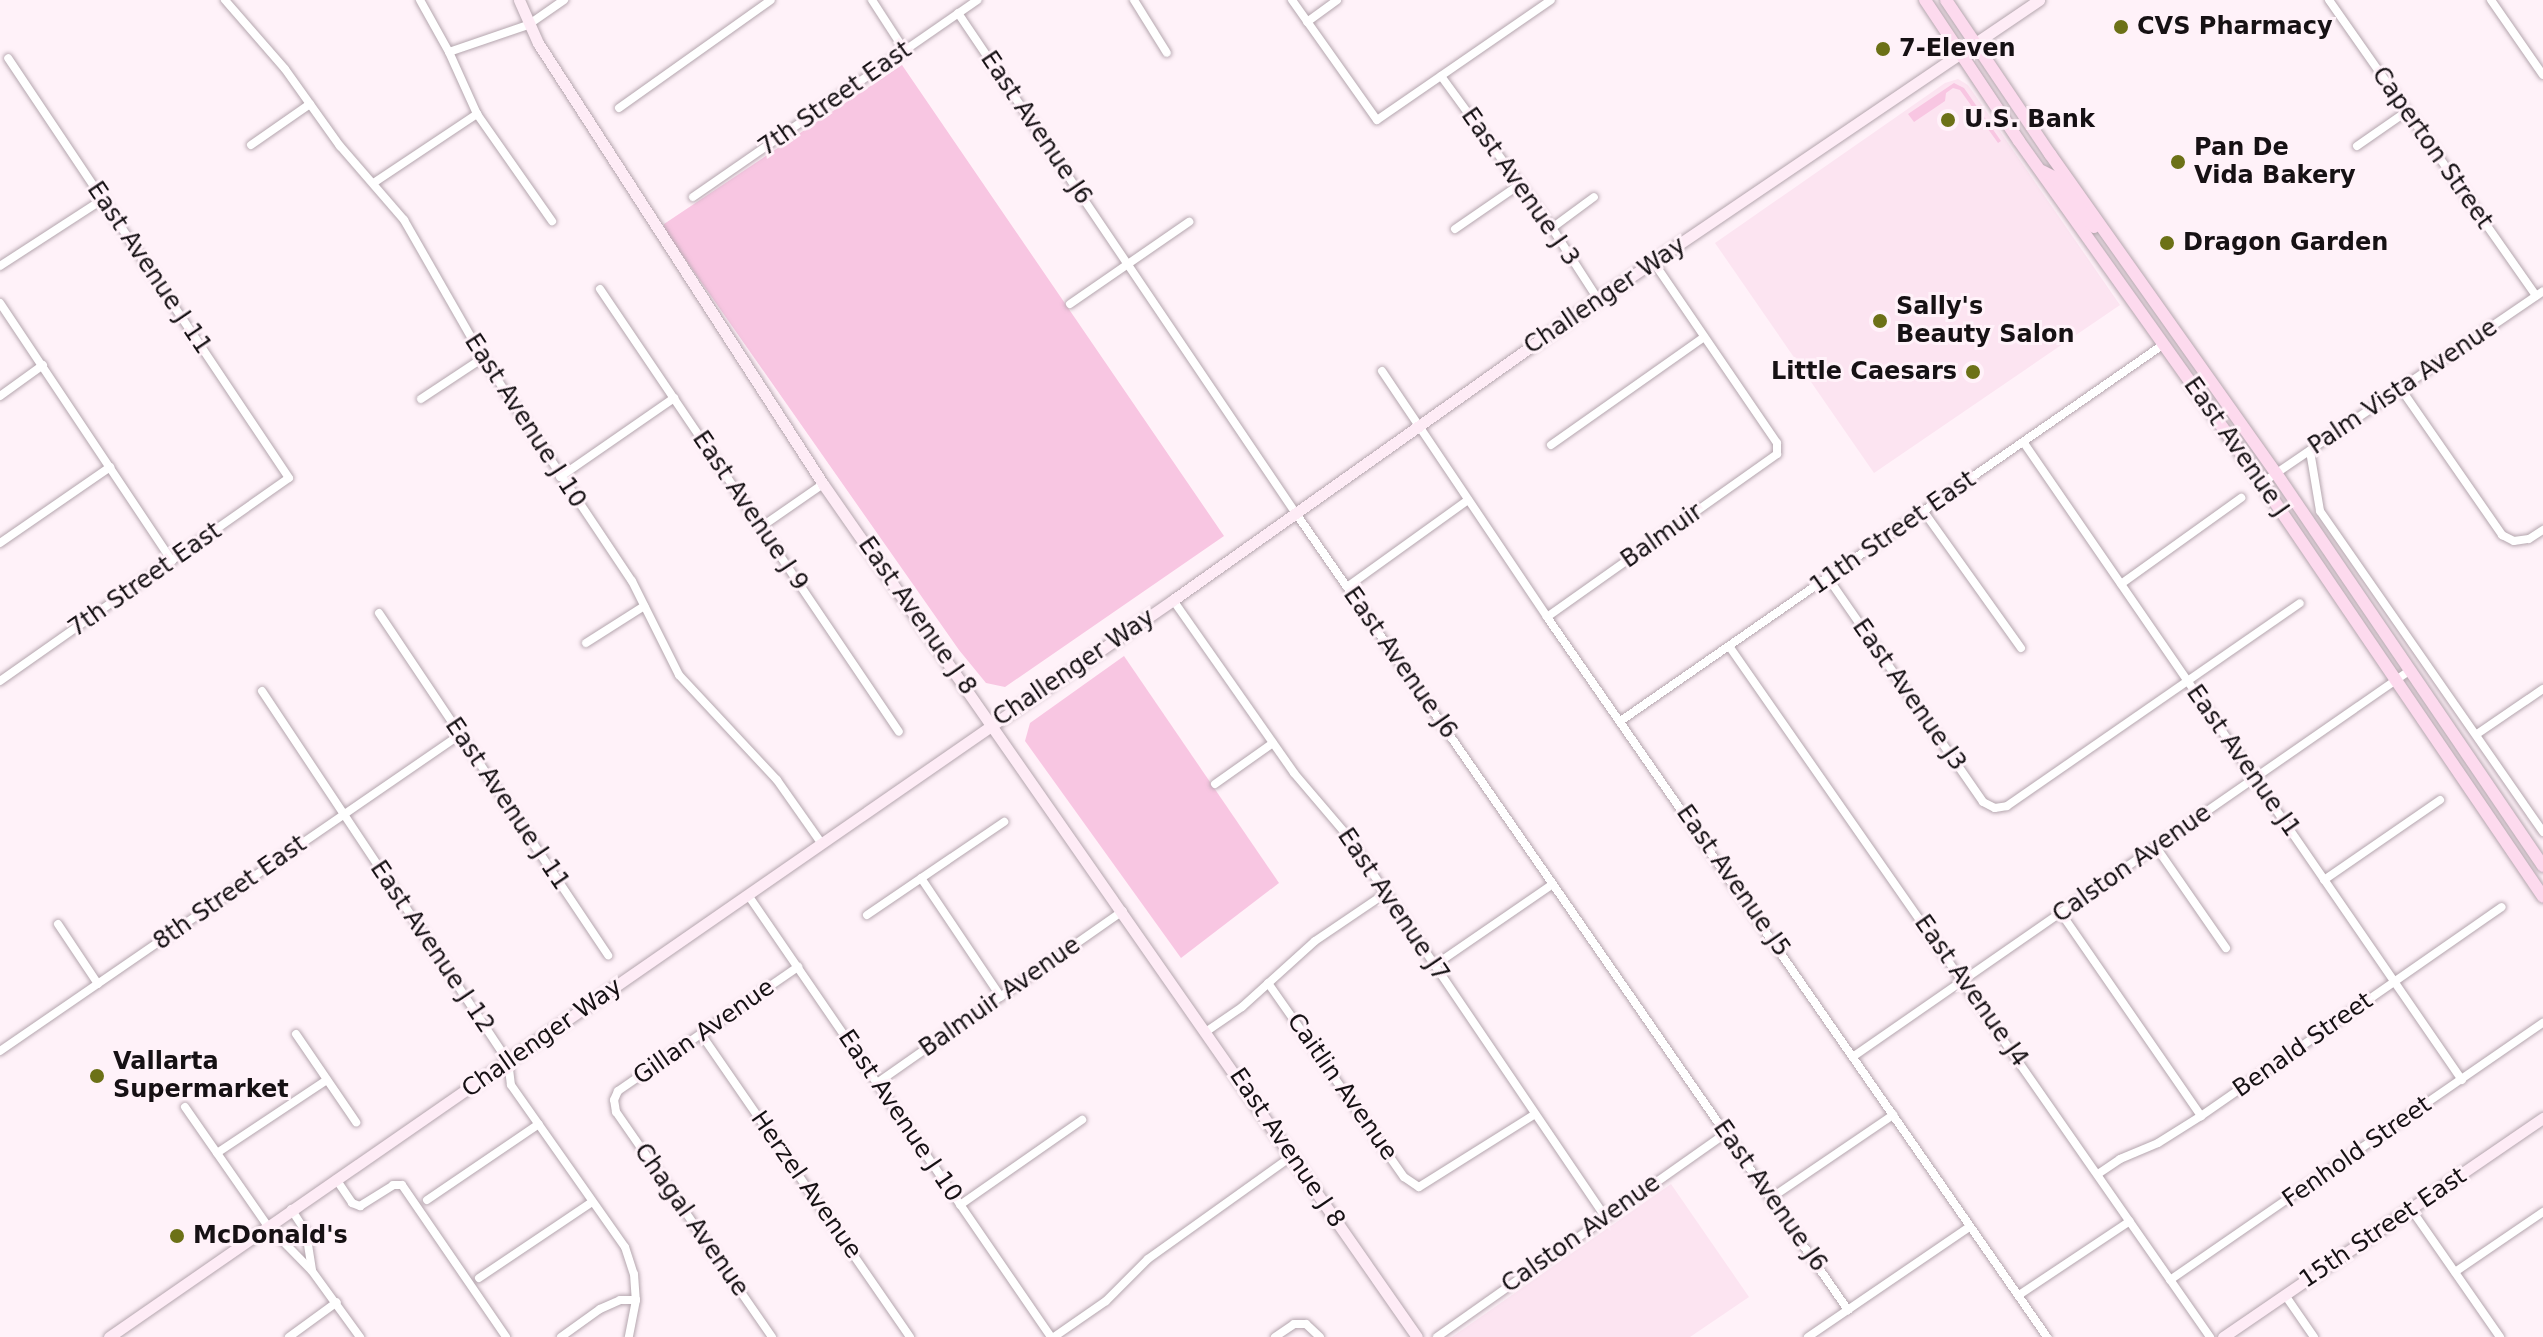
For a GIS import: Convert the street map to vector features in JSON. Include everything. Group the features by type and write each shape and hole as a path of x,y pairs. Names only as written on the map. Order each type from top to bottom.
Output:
{"main road":[{"name":"East Avenue J 8","path":"519,0 528,25 823,484 993,723 1417,1337"},
{"name":"East Avenue J","path":"1925,0 2039,169 2262,483 2543,896"},
{"name":"East Avenue J","path":"1946,0 2104,231 2276,473 2543,866"},
{"name":"Challenger Way","path":"109,1337 1173,600 1598,299 2039,0"},
{"path":"2039,169 2056,178 2083,216 2104,231"},
{"path":"2092,244 2110,257 2129,283 2146,291"},
{"name":"15th Street East","path":"2223,1337 2543,1118"}],"street":[{"name":"East Avenue J 10","path":"225,0 310,104 340,146 375,182 404,220 483,358 632,581 679,675 777,780 822,844"},
{"path":"420,0 449,52 477,114 552,221"},
{"path":"449,52 528,25 564,0"},
{"path":"619,108 771,0"},
{"path":"872,0 905,51"},
{"name":"7th Street East","path":"693,197 978,0"},
{"path":"1134,0 1167,53"},
{"path":"1292,0 1377,120 1551,0"},
{"path":"1307,22 1337,0"},
{"name":"Caperton Street","path":"2329,0 2406,112 2539,294"},
{"path":"2491,0 2543,75"},
{"name":"East Avenue J6","path":"958,13 1295,512 1848,1310"},
{"name":"East Avenue J 11","path":"8,58 289,478"},
{"name":"East Avenue J 3","path":"1441,76 1552,228 1598,299"},
{"path":"251,145 310,104"},
{"path":"2357,146 2406,112"},
{"path":"375,182 477,114"},
{"path":"1455,229 1519,185"},
{"path":"1552,228 1594,197"},
{"path":"0,266 103,199"},
{"path":"1070,304 1189,222"},
{"path":"1551,445 1704,337 1654,263"},
{"name":"East Avenue J 9","path":"600,289 899,732"},
{"name":"Palm Vista Avenue","path":"2262,483 2539,294"},
{"path":"0,303 172,561"},
{"name":"Balmuir","path":"1547,617 1777,454 1777,443 1704,337"},
{"name":"11th Street East","path":"1622,720 2164,344"},
{"path":"421,399 483,358"},
{"path":"0,396 43,365"},
{"name":"East Avenue J5","path":"1382,371 1547,617 1622,720 2047,1337"},
{"path":"2401,389 2502,535 2514,541 2529,539 2543,530"},
{"path":"560,477 674,398"},
{"name":"East Avenue J1","path":"2024,443 2462,1080"},
{"name":"East Avenue J","path":"2310,451 2320,511 2543,832"},
{"path":"0,543 110,467"},
{"name":"7th Street East","path":"0,681 289,478"},
{"path":"761,527 823,484"},
{"path":"2121,584 2241,498"},
{"path":"1347,587 1468,500"},
{"path":"1924,512 2021,648"},
{"name":"East Avenue J3","path":"1828,578 1983,802 1995,808 2007,806 2188,682"},
{"name":"East Avenue J7","path":"1173,600 1273,743 1346,834 1605,1216"},
{"path":"2188,682 2300,603"},
{"path":"586,643 644,606"},
{"name":"East Avenue J 11","path":"379,613 608,955"},
{"name":"East Avenue J4","path":"1729,646 2210,1337"},
{"name":"Calston Avenue","path":"1854,1056 2409,671"},
{"path":"2477,734 2543,689"},
{"name":"East Avenue J 12","path":"262,691 508,1061 511,1085 625,1247 634,1274 636,1300 629,1337"},
{"name":"8th Street East","path":"0,1051 461,734"},
{"path":"1215,784 1273,743"},
{"path":"2324,880 2440,800"},
{"path":"867,915 1004,822"},
{"path":"2156,847 2226,948"},
{"path":"921,878 1001,997"},
{"path":"1435,965 1553,884"},
{"path":"1207,1031 1315,941 1386,893"},
{"name":"East Avenue J 10","path":"748,895 1052,1337"},
{"name":"Benald Street","path":"2098,1174 2120,1159 2158,1143 2201,1116 2502,907"},
{"name":"Balmuir Avenue","path":"877,1083 1123,911"},
{"path":"2061,913 2201,1116"},
{"path":"58,924 98,984"},
{"name":"Gillan Avenue","path":"614,1100 618,1091 798,967"},
{"name":"Caitlin Avenue","path":"1268,983 1404,1177 1419,1187 1534,1115"},
{"name":"Fenhold Street","path":"2170,1280 2543,1023"},
{"path":"296,1034 356,1122"},
{"name":"Herzel Avenue","path":"701,1034 910,1337"},
{"path":"217,1153 327,1080"},
{"name":"Chagal Avenue","path":"614,1100 616,1112 772,1337"},
{"path":"185,1107 267,1225 312,1271 360,1337"},
{"path":"1771,1198 1893,1115"},
{"path":"960,1205 1082,1120"},
{"path":"427,1200 539,1124"},
{"name":"Calston Avenue","path":"1437,1337 1726,1133"},
{"path":"1052,1337 1106,1301 1148,1259 1292,1156"},
{"path":"336,1179 352,1203 360,1206 393,1185 402,1185 506,1337"},
{"path":"479,1278 592,1202"},
{"path":"291,1209 306,1232 312,1271"},
{"path":"2411,1209 2500,1337"},
{"path":"2455,1272 2543,1212"},
{"path":"2019,1295 2130,1221"},
{"path":"1808,1337 1969,1227"},
{"path":"2285,1295 2314,1337"},
{"path":"561,1337 600,1309 620,1300 636,1300"},
{"path":"289,1337 337,1302"},
{"path":"1275,1337 1294,1324 1306,1324 1320,1337"}],"shaded area":[{"path":"902,65 1224,536 1005,687 986,683 959,650 664,229 664,224"},
{"path":"1958,79 1968,85 2120,305 1874,473 1715,243 1945,83"},
{"path":"1954,83 1964,88 2001,141 1998,143 1960,90 1953,88 1946,93 1945,101 1914,122 1908,114"},
{"path":"1124,656 1279,883 1181,958 1025,741 1030,723"},
{"path":"1671,1184 1749,1297 1690,1337 1452,1337"}],"place":[{"name":"CVS Pharmacy","path":"2121,27"},
{"name":"7-Eleven","path":"1883,49"},
{"name":"U.S. Bank","path":"1948,120"},
{"name":"Pan De Vida Bakery","path":"2178,162"},
{"name":"Dragon Garden","path":"2167,243"},
{"name":"Sally's Beauty Salon","path":"1880,321"},
{"name":"Little Caesars","path":"1973,372"},
{"name":"Vallarta Supermarket","path":"97,1076"},
{"name":"McDonald's","path":"177,1236"}]}
